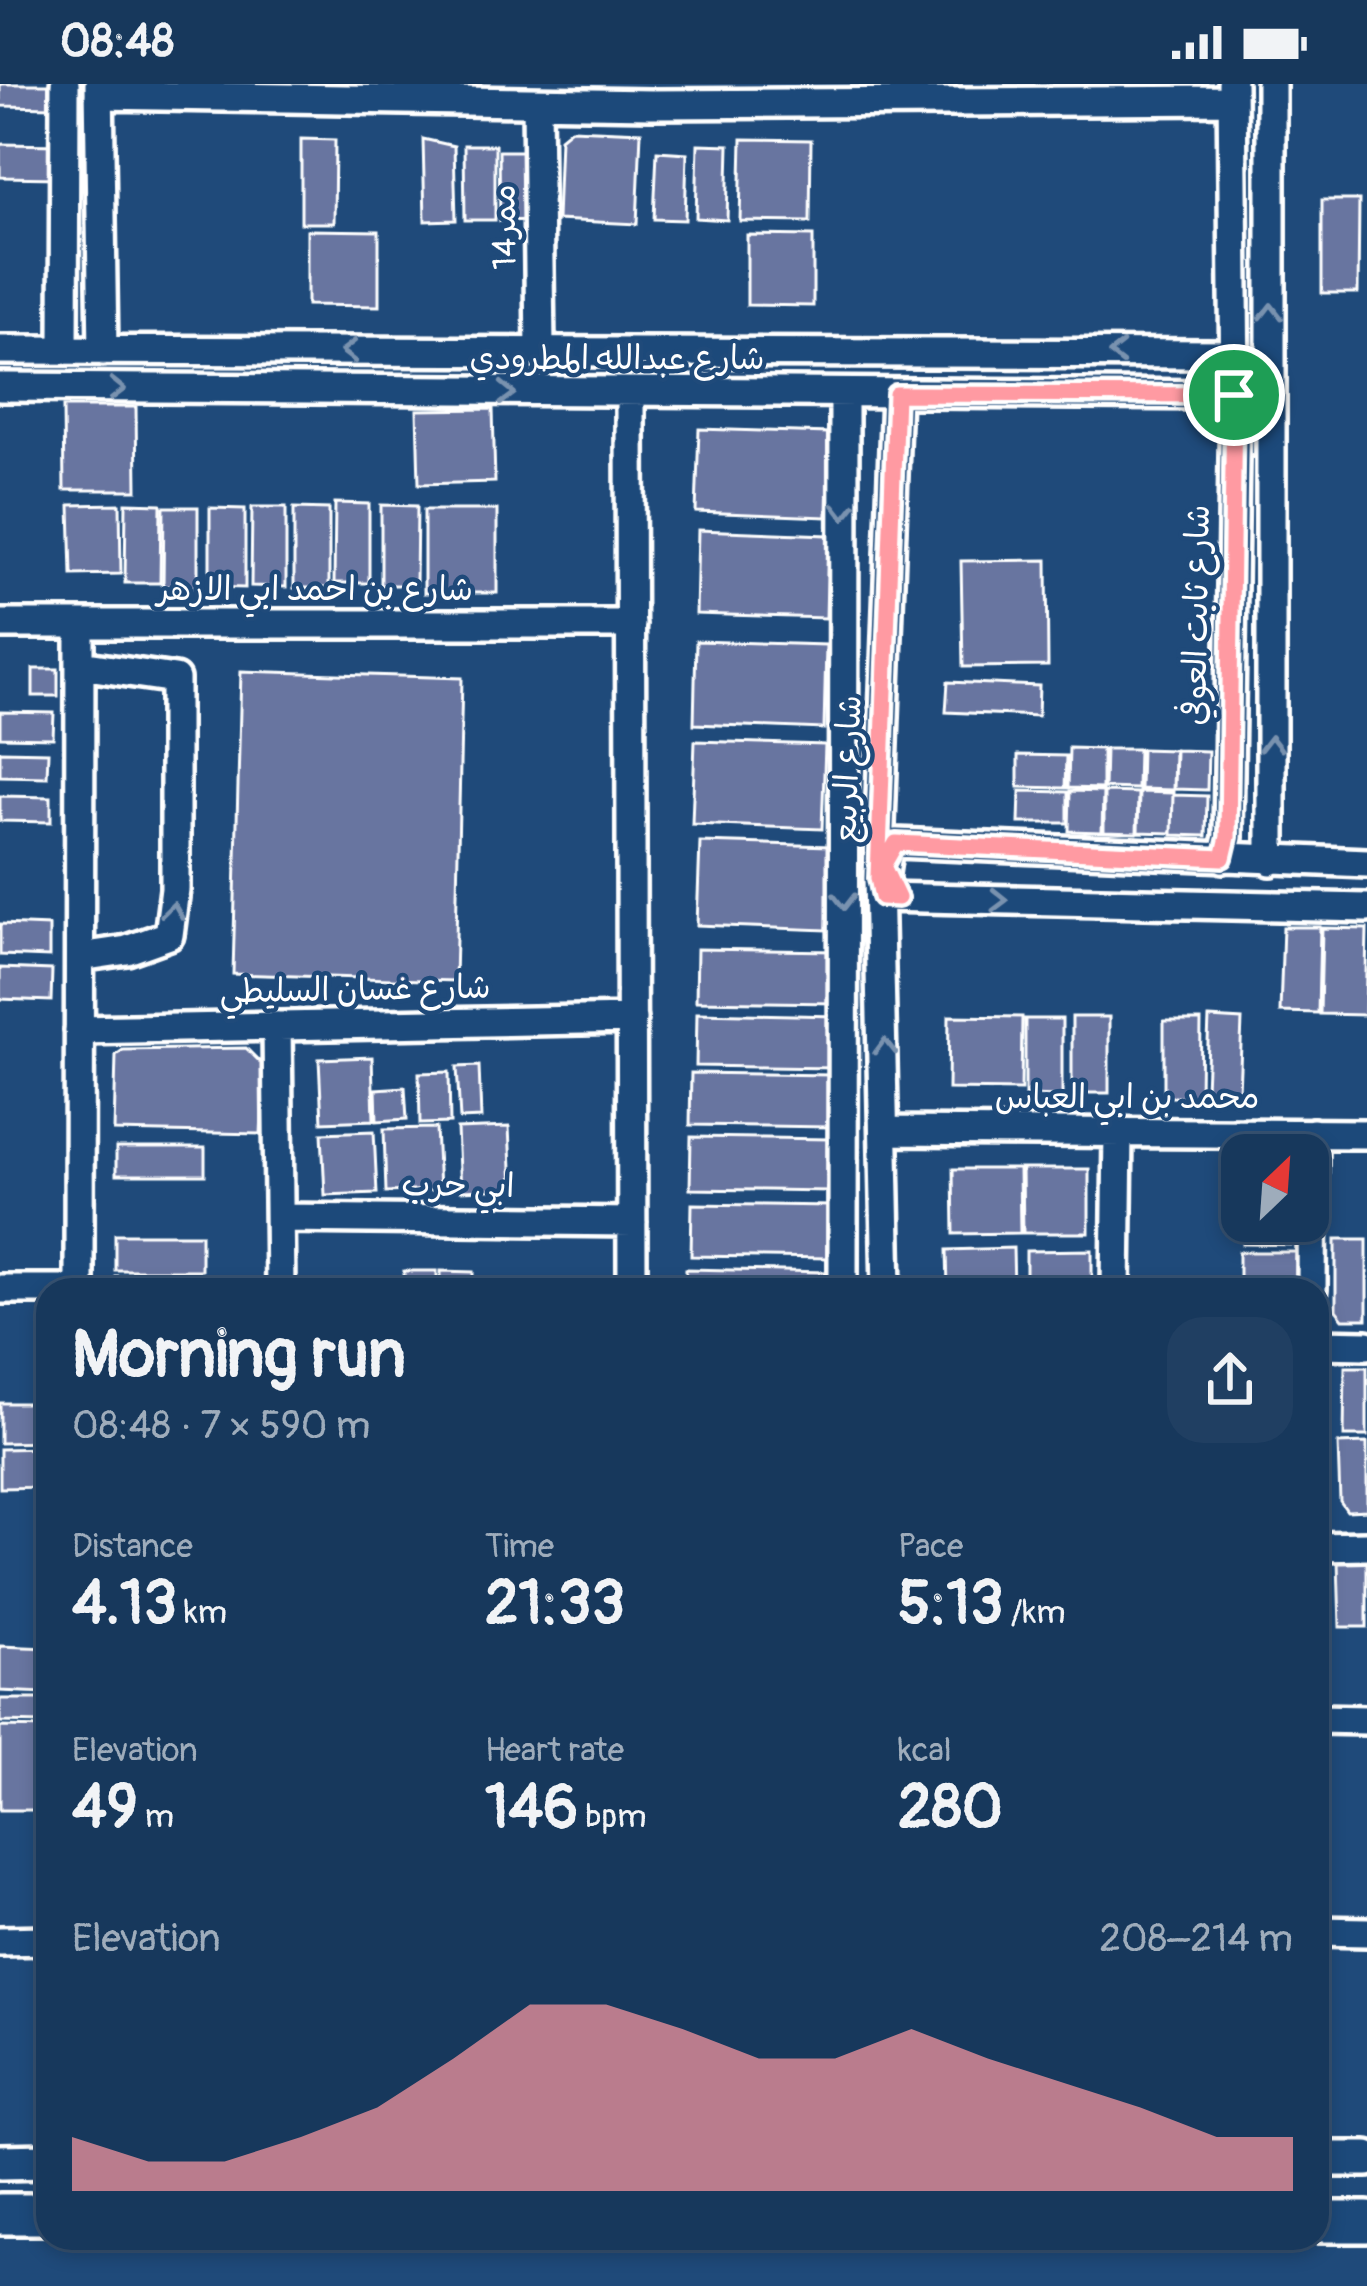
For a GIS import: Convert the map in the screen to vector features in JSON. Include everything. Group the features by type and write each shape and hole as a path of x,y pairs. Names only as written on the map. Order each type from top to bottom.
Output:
{"highway":[{"path":"0,2214 36,2214"}],"main road":[{"path":"0,2158 36,2157"},
{"path":"1329,2159 1367,2159"}],"street":[{"path":"64,350 65,84"},
{"path":"1271,84 1271,848"},
{"path":"103,351 99,89 537,103 651,94 1232,92"},
{"name":"شارع ثابت العوفي","path":"1225,847 1234,395 1232,92"},
{"name":"ممر14","path":"537,103 541,351"},
{"name":"شارع عبدالله المطرودي","path":"0,350 1234,354"},
{"name":"شارع عبدالله المطرودي","path":"0,387 1234,395"},
{"path":"630,394 632,1278"},
{"name":"شارع الربيع","path":"843,1278 844,394"},
{"name":"شارع الربيع","path":"887,1278 890,898 878,878 896,394"},
{"name":"شارع بن احمد ابي الازهر","path":"0,624 631,624"},
{"path":"79,1278 80,624"},
{"path":"80,665 175,680 176,889 169,935 127,950 80,957"},
{"path":"1367,863 1271,848 896,843 883,866 890,898 1367,908"},
{"name":"شارع غسان السليطي","path":"80,1030 632,1019"},
{"path":"277,1026 280,1278"},
{"name":"محمد بن ابي العباس","path":"887,1131 1367,1134"},
{"path":"1116,1278 1118,1132"},
{"path":"1312,1278 1313,1133"},
{"name":"ابي حرب","path":"282,1218 632,1222"},
{"path":"0,1289 36,1289"},
{"path":"1329,1344 1367,1345"},
{"path":"1329,1546 1367,1546"},
{"path":"1329,1719 1367,1720"},
{"path":"1329,1931 1367,1932"},
{"path":"0,1940 36,1940"}],"building":[{"path":"0,84 57,84 56,107 0,106"},
{"path":"571,129 641,132 637,224 557,220 560,138"},
{"path":"301,139 335,140 334,223 301,223"},
{"path":"423,139 454,146 456,220 425,221"},
{"path":"742,139 811,140 810,222 740,221"},
{"path":"0,144 59,145 58,178 0,177"},
{"path":"698,144 729,145 727,220 696,218"},
{"path":"464,145 495,145 495,220 465,220"},
{"path":"499,151 533,151 535,220 500,221"},
{"path":"657,151 687,153 685,220 654,219"},
{"path":"1322,200 1359,200 1358,293 1322,293"},
{"path":"307,230 379,231 379,306 307,305"},
{"path":"747,235 813,236 813,306 747,305"},
{"path":"63,407 136,407 137,490 64,490"},
{"path":"493,409 495,482 419,484 417,410"},
{"path":"699,429 829,433 827,517 696,512"},
{"path":"126,503 161,504 160,583 125,583"},
{"path":"335,503 369,504 369,583 334,583"},
{"path":"120,504 121,574 72,575 70,505"},
{"path":"381,505 417,506 416,585 381,585"},
{"path":"164,507 198,507 198,587 163,586"},
{"path":"252,507 286,507 286,587 251,586"},
{"path":"210,508 245,509 245,588 210,587"},
{"path":"294,508 329,509 329,588 294,588"},
{"path":"424,510 497,510 497,593 424,593"},
{"path":"698,530 828,535 826,618 696,614"},
{"path":"1047,560 1048,666 963,667 961,561"},
{"path":"696,641 826,645 824,729 694,724"},
{"path":"33,669 58,669 58,696 33,696"},
{"path":"241,671 462,678 455,981 233,974"},
{"path":"948,682 1039,686 1038,716 946,712"},
{"path":"0,712 54,713 53,738 0,737"},
{"path":"695,741 825,745 822,829 692,824"},
{"path":"1069,748 1102,749 1102,789 1068,788"},
{"path":"1105,749 1138,749 1137,789 1104,788"},
{"path":"1141,749 1174,750 1173,790 1140,789"},
{"path":"1175,750 1208,751 1207,790 1174,789"},
{"path":"0,751 48,752 47,777 0,776"},
{"path":"1018,755 1066,756 1065,788 1018,787"},
{"path":"1020,791 1068,792 1068,823 1019,823"},
{"path":"1070,791 1103,792 1102,832 1069,831"},
{"path":"1104,792 1138,793 1137,833 1104,832"},
{"path":"1139,792 1173,793 1172,833 1138,832"},
{"path":"1173,795 1207,796 1206,836 1172,835"},
{"path":"0,796 51,797 51,822 0,821"},
{"path":"700,842 830,846 827,930 697,925"},
{"path":"0,924 49,926 49,957 0,955"},
{"path":"1283,927 1320,927 1318,1013 1280,1012"},
{"path":"1322,928 1367,929 1365,1015 1320,1014"},
{"path":"697,949 837,951 836,1003 696,1001"},
{"path":"0,968 52,970 51,1001 0,999"},
{"path":"697,1013 836,1016 835,1068 696,1066"},
{"path":"949,1016 1022,1017 1021,1090 948,1089"},
{"path":"1072,1017 1109,1017 1109,1093 1072,1093"},
{"path":"1209,1018 1242,1020 1239,1092 1206,1090"},
{"path":"1025,1019 1062,1019 1062,1096 1025,1095"},
{"path":"1164,1021 1201,1021 1200,1097 1164,1097"},
{"path":"246,1048 264,1066 261,1134 114,1131 116,1055 123,1050"},
{"path":"372,1057 374,1120 322,1122 319,1059"},
{"path":"479,1066 481,1118 460,1119 457,1067"},
{"path":"449,1072 450,1123 420,1124 419,1073"},
{"path":"691,1073 831,1075 830,1127 690,1125"},
{"path":"405,1087 407,1119 377,1121 376,1089"},
{"path":"509,1127 512,1189 460,1191 457,1129"},
{"path":"436,1128 439,1190 386,1192 384,1129"},
{"path":"374,1131 377,1193 325,1195 322,1133"},
{"path":"691,1137 830,1139 830,1191 690,1189"},
{"path":"116,1148 205,1148 205,1175 116,1175"},
{"path":"953,1169 1019,1169 1020,1233 954,1234"},
{"path":"1022,1169 1089,1169 1089,1233 1023,1233"},
{"path":"692,1204 831,1206 830,1258 691,1256"},
{"path":"115,1234 201,1234 201,1270 115,1270"},
{"path":"1336,1239 1367,1239 1367,1319 1343,1319 1336,1310"},
{"path":"1243,1242 1300,1242 1300,1245"},
{"path":"1013,1248 1014,1278 948,1278 947,1250"},
{"path":"1092,1250 1092,1278 1026,1278 1026,1251"},
{"path":"1239,1252 1297,1252 1297,1278 1239,1278"},
{"path":"686,1269 826,1272 826,1278 686,1278"},
{"path":"404,1271 437,1271 437,1278 404,1278"},
{"path":"441,1271 474,1272 474,1278 441,1278"},
{"path":"1345,1367 1367,1367 1367,1436 1344,1436"},
{"path":"0,1403 36,1403 36,1442 0,1443"},
{"path":"1367,1443 1367,1510 1347,1511 1340,1501 1338,1444"},
{"path":"36,1448 36,1487 0,1488 0,1449"},
{"path":"1367,1554 1367,1627 1340,1627 1338,1561"},
{"path":"0,1646 36,1648 36,1693 0,1691"},
{"path":"0,1699 36,1699 36,1723 0,1722"},
{"path":"0,1727 36,1728 36,1810 0,1810"}],"route":[{"path":"896,394 1234,395 1228,837 1223,858 896,843 886,853 883,866 886,882 898,898 882,897 878,878 896,394"}]}
